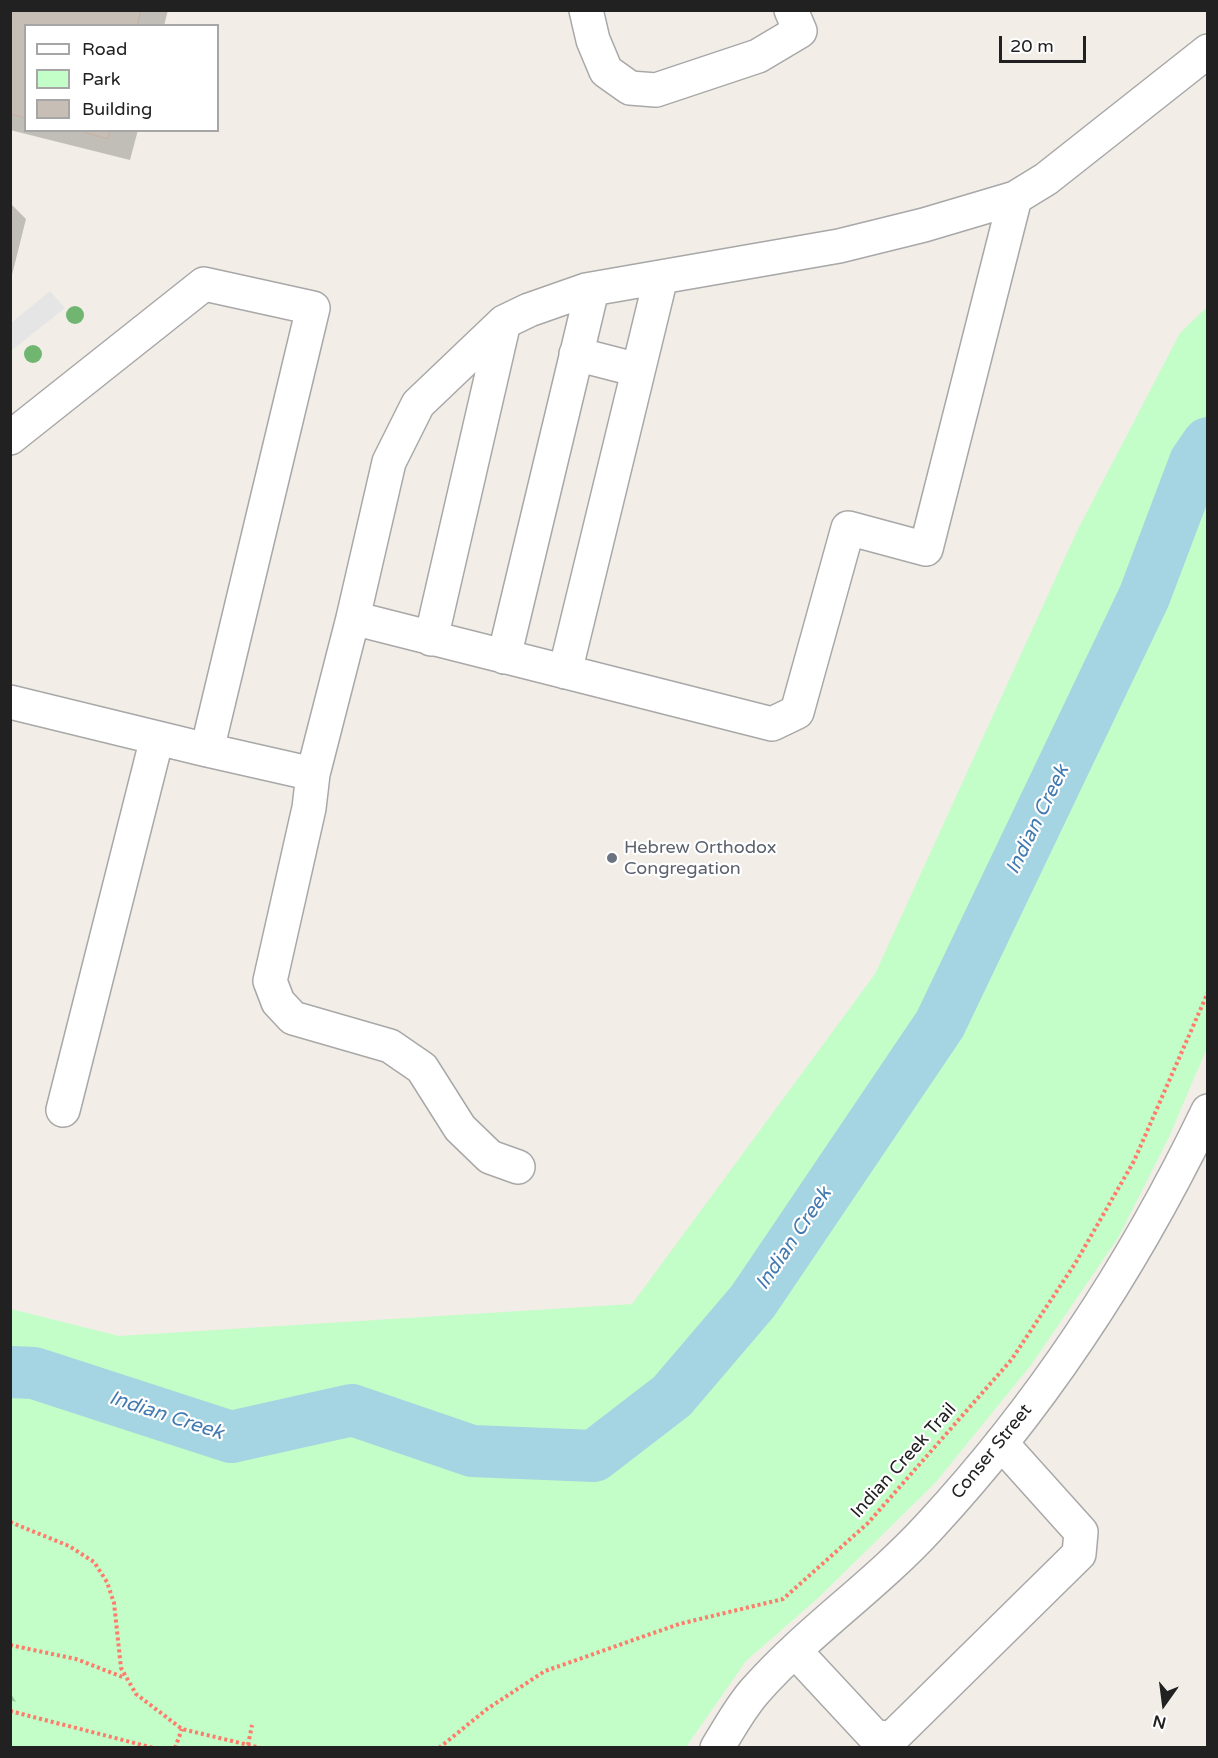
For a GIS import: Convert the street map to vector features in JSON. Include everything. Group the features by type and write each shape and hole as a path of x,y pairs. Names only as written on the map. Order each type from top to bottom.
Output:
{"street":[{"path":"586,10 593,40 606,71 630,88 656,90 758,56 795,21"},
{"path":"518,1167 490,1157 460,1128 422,1068 390,1046 293,1018 278,1002 270,981 309,808 313,774 389,462 418,404 504,322 529,310 592,290 839,246 924,225 1015,198 1046,178 1208,51"},
{"path":"352,618 772,724 796,712 848,528 926,549 1015,198"},
{"path":"565,672 661,277"},
{"path":"10,438 204,284 313,308 207,750"},
{"path":"504,657 592,290"},
{"path":"431,639 504,322"},
{"path":"576,354 638,370"},
{"path":"10,702 313,774"},
{"path":"63,1110 157,738"},
{"name":"Conser Street","path":"717,1748 753,1694 795,1651 854,1600 928,1528 1001,1443 1062,1366 1117,1281 1171,1188 1208,1111"},
{"path":"795,1651 875,1737 892,1738 1079,1554 1081,1532 1001,1443"}],"path":[{"name":"Indian Creek Trail","path":"439,1748 487,1709 545,1671 679,1624 783,1599 868,1523 1012,1359 1076,1262 1134,1161 1208,992"},
{"path":"10,1522 69,1546 94,1562 107,1582 114,1603 121,1668 136,1694 182,1729 261,1748"},
{"path":"10,1645 76,1659 126,1678"},
{"path":"10,1707 12,1712 154,1748"},
{"path":"248,1744 252,1725"},
{"path":"175,1748 182,1729"}],"green space":[{"path":"1207,307 1207,1048 1169,1137 1118,1238 1031,1365 935,1483 817,1599 746,1661 686,1747 11,1747 11,1309 119,1336 632,1304 875,974 1078,529 1180,333"}],"shaded area":[{"path":"50,291 65,308 11,351 11,323"}],"building":[{"path":"10,10 141,10 138,24 24,24 24,118 10,114"},
{"path":"83,132 110,132 108,139"}],"waterway":[{"name":"Indian Creek","path":"10,1372 34,1373 231,1437 352,1410 472,1451 594,1456 672,1396 753,1301 940,1024 1144,597 1195,462 1208,443"}],"place":[{"name":"Hebrew Orthodox Congregation","path":"612,858"}]}
